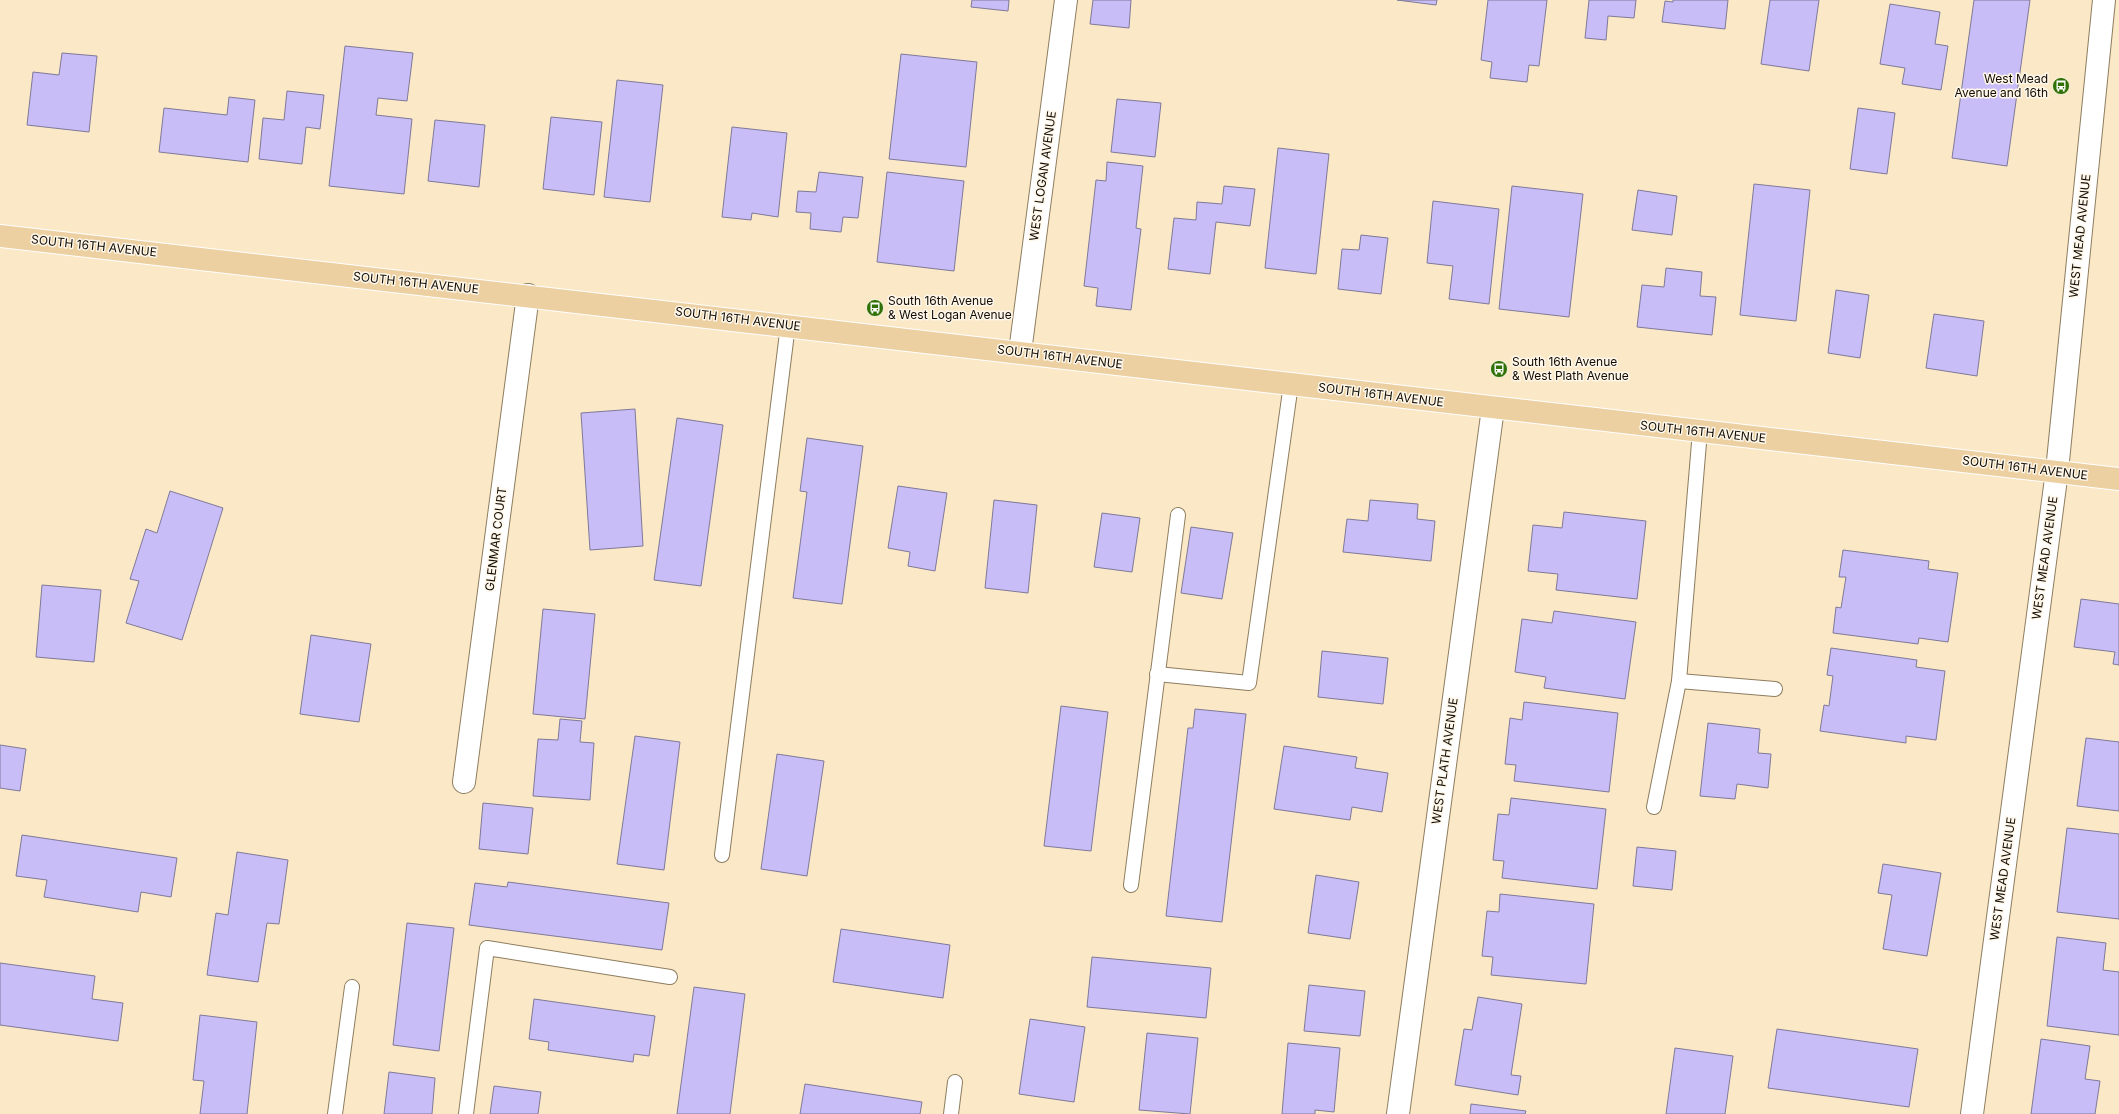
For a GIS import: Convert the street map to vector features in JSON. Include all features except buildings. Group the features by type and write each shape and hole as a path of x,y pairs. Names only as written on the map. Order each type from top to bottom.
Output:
{"main road":[{"name":"SOUTH 16TH AVENUE","path":"0,236 528,295 1493,408 2119,479"}],"street":[{"name":"WEST LOGAN AVENUE","path":"1020,352 1066,0"},
{"name":"WEST MEAD AVENUE","path":"1972,1114 2057,471 2104,0"},
{"name":"GLENMAR COURT","path":"464,782 528,295"},
{"name":"WEST PLATH AVENUE","path":"1398,1114 1493,408"}],"lane":[{"path":"722,855 788,325"},
{"path":"1157,674 1249,683 1291,384"},
{"path":"1654,807 1679,681 1700,431"},
{"path":"1131,885 1178,515"},
{"path":"1679,681 1775,689"},
{"path":"466,1114 487,948 670,977"},
{"path":"335,1114 352,987"},
{"path":"951,1114 955,1082"}],"place":[{"name":"West Mead Avenue and 16th","path":"2061,86"},
{"name":"South 16th Avenue & West Logan Avenue","path":"875,308"},
{"name":"South 16th Avenue & West Plath Avenue","path":"1499,369"}]}
